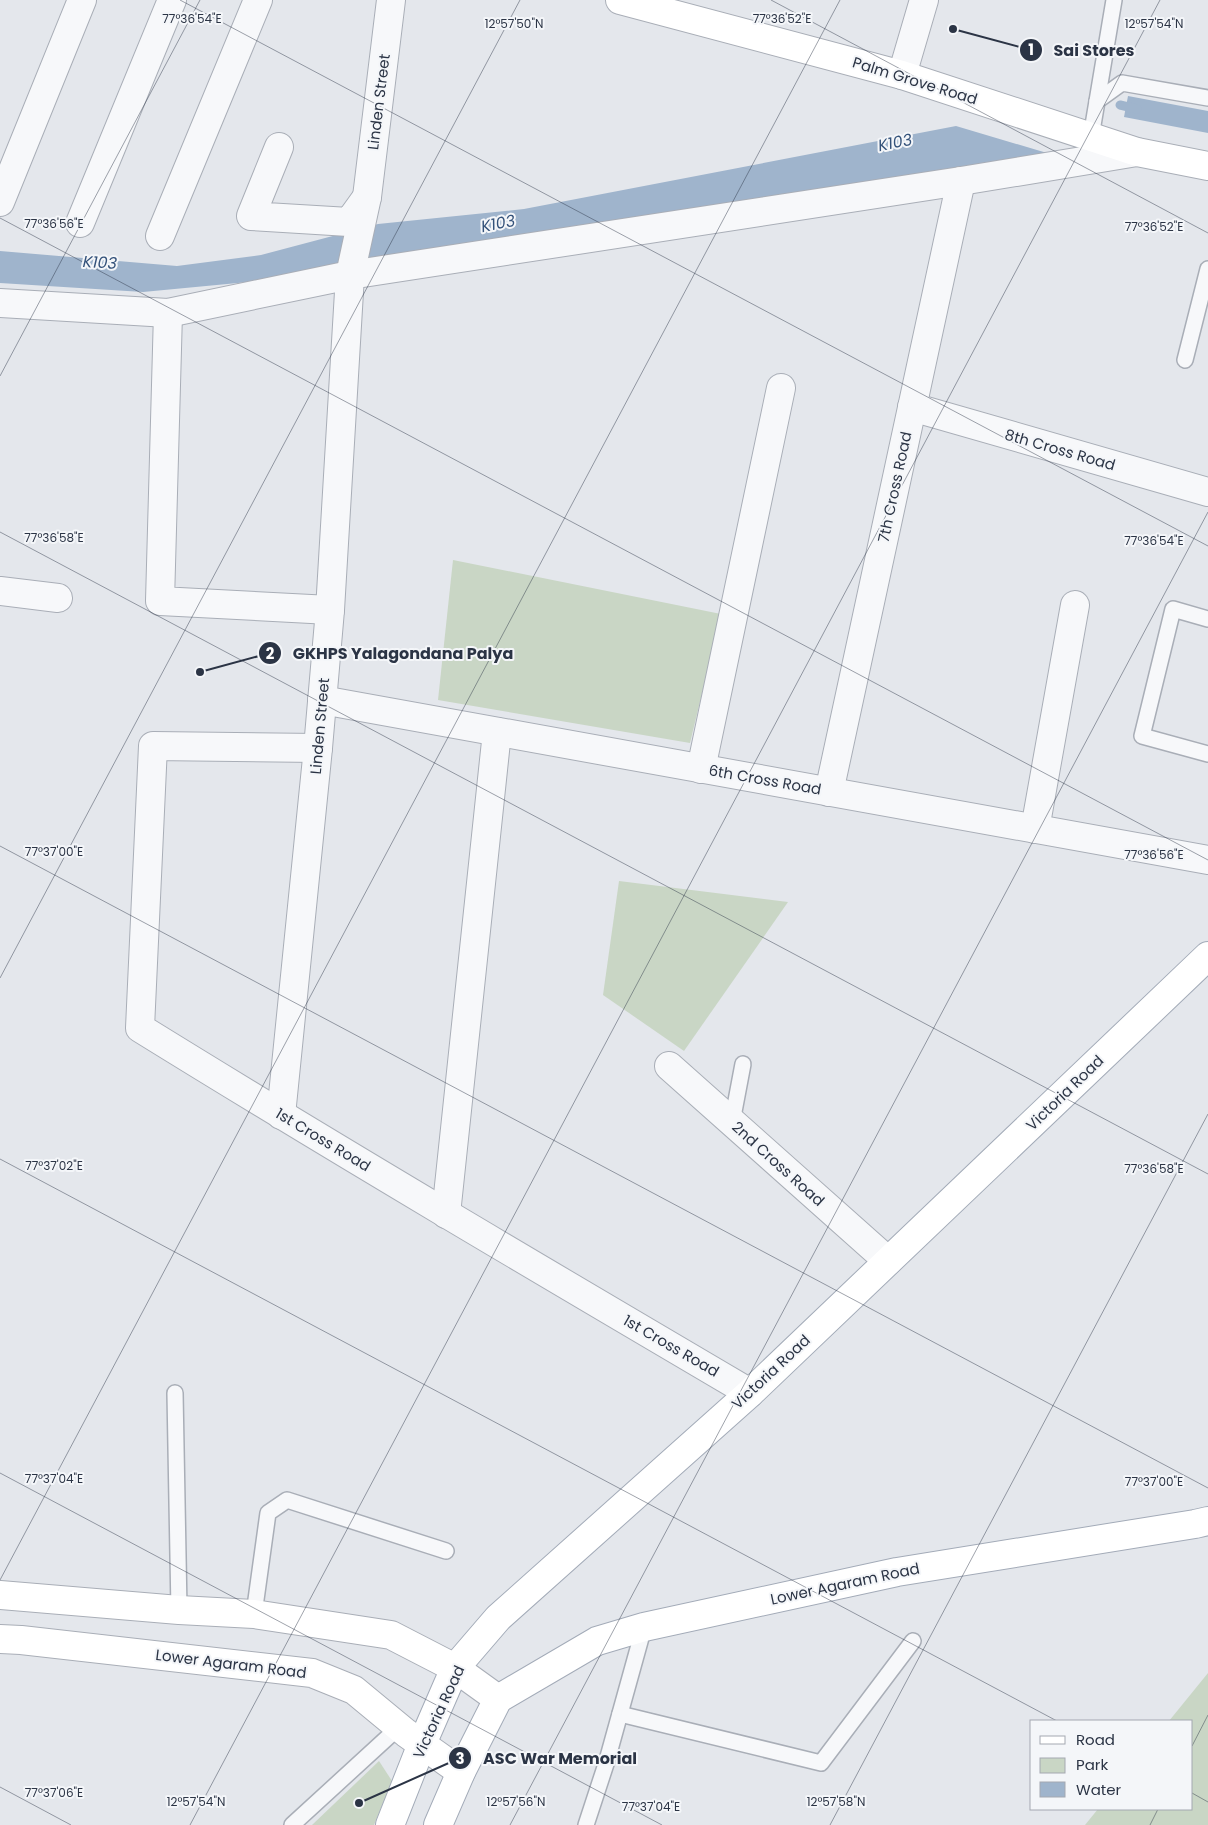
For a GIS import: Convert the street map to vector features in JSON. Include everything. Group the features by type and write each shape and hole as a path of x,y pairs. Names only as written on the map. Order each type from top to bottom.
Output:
{"main road":[{"name":"Palm Grove Road","path":"620,0 902,75 1137,152 1208,166"},
{"name":"Victoria Road","path":"390,1825 455,1668 498,1618 750,1393 1208,956"},
{"name":"Lower Agaram Road","path":"498,1699 597,1641 644,1627 897,1572 1186,1526 1208,1520"},
{"path":"0,1595 179,1610 254,1614 391,1635 455,1668 498,1699 461,1772 438,1825"},
{"name":"Lower Agaram Road","path":"0,1639 312,1673 354,1690 399,1727 461,1772"}],"street":[{"path":"0,202 82,0"},
{"path":"80,223 172,0"},
{"path":"160,236 258,0"},
{"name":"Linden Street","path":"281,1115 330,610 350,276 366,200 391,0"},
{"path":"902,75 924,0"},
{"path":"279,147 252,216 349,222 366,200"},
{"path":"0,303 168,313 350,276 960,182 1137,152"},
{"name":"7th Cross Road","path":"830,792 960,182"},
{"path":"168,313 160,602 330,610"},
{"path":"701,769 781,388"},
{"name":"8th Cross Road","path":"912,407 1208,492"},
{"path":"0,592 58,598"},
{"path":"1035,829 1075,605"},
{"name":"6th Cross Road","path":"322,700 1208,860"},
{"path":"446,1214 497,732"},
{"name":"1st Cross Road","path":"318,748 153,746 140,1028 446,1214 750,1393"},
{"name":"2nd Cross Road","path":"669,1066 888,1261"}],"lane":[{"path":"1091,137 1114,0"},
{"path":"1097,102 1122,83 1208,98"},
{"path":"1185,360 1208,269"},
{"path":"1208,619 1173,609 1142,736 1208,754"},
{"path":"732,1122 742,1064"},
{"path":"175,1393 179,1610"},
{"path":"254,1614 268,1513 287,1500 446,1551"},
{"path":"586,1825 606,1764 644,1627"},
{"path":"620,1714 821,1764 913,1641"},
{"path":"292,1825 399,1727"}],"green space":[{"path":"453,560 721,614 690,743 438,700"},
{"path":"619,881 788,902 684,1051 603,995"},
{"path":"1208,1673 1208,1825 1085,1825 1097,1810 1193,1810 1193,1720 1170,1720"},
{"path":"379,1761 392,1781 374,1825 312,1825"}],"water":[{"path":"1128,96 1208,111 1208,133 1124,117"},
{"path":"956,126 1047,153 373,270 143,292 0,283 0,251 177,266 261,255 378,224 524,209"}],"waterway":[{"name":"K103","path":"1120,105 1137,109"}],"place":[{"name":"Sai Stores","path":"953,29"},
{"name":"GKHPS Yalagondana Palya","path":"200,672"},
{"name":"ASC War Memorial","path":"359,1803"}]}
